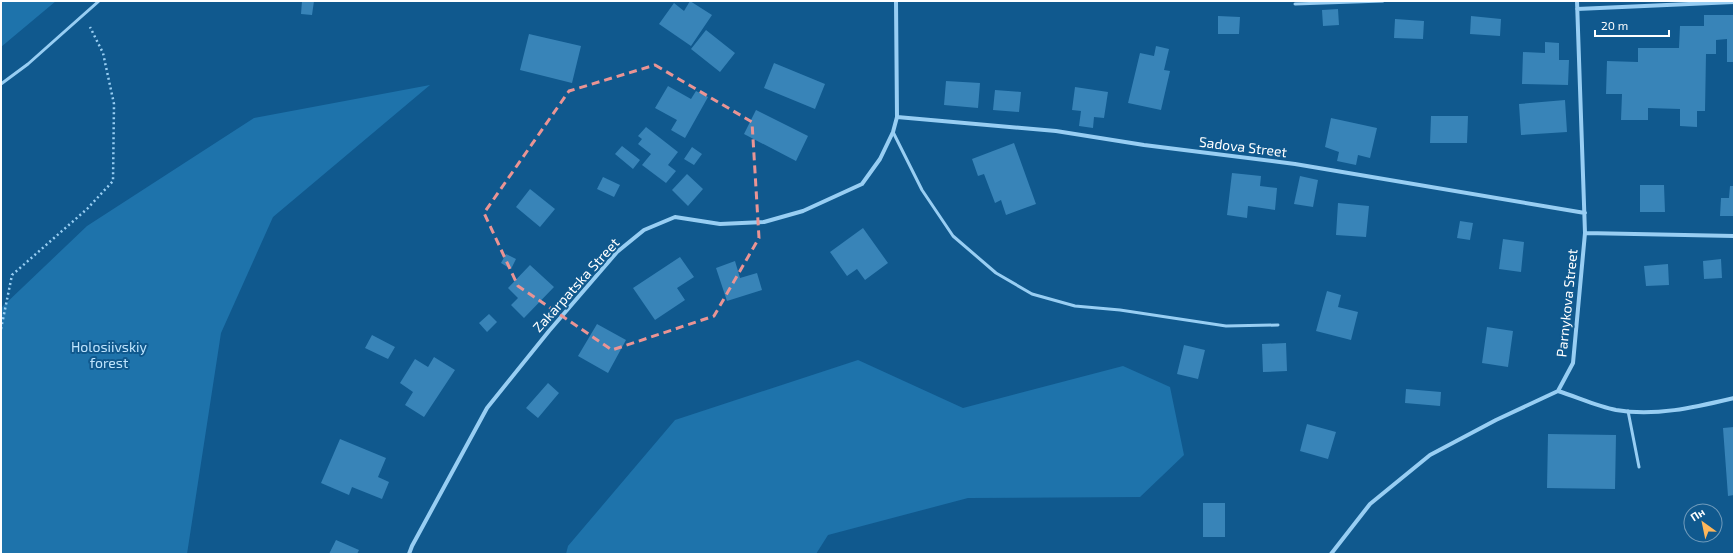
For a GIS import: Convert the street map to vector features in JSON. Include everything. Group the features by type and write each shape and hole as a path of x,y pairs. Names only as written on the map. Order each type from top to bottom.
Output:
{"street":[{"name":"Zakarpatska Street","path":"409,554 487,408 549,331 617,252 644,230 675,217 720,224 764,222 803,211 862,184 880,159 893,132 896,117 896,1"},
{"name":"Parnykova Street","path":"1558,391 1573,363 1585,233 1577,1"},
{"path":"1577,9 1734,2"},
{"name":"Sadova Street","path":"896,117 1056,131 1144,146 1295,164 1585,213"},
{"path":"1585,233 1734,236"},
{"path":"1331,554 1370,504 1430,455 1496,420 1558,391 1615,410 1642,413 1693,408 1734,398"}],"lane":[{"path":"1,84 28,64 99,1"},
{"path":"1295,4 1383,1"},
{"path":"893,132 922,190 953,236 996,273 1032,294 1075,306 1120,310 1226,326 1278,325"},
{"path":"1628,411 1639,467"}],"path":[{"path":"1,329 12,275 87,209 113,181 114,104 103,53 83,15"}],"highlighted area":[{"path":"655,65 752,122 759,238 714,316 612,350 518,286 484,213 569,91"}],"green space":[{"path":"1,1 56,1 1,47"},
{"name":"Holosiivskiy forest","path":"430,85 273,217 221,333 187,554 1,554 1,308 87,226 254,118"},
{"path":"858,360 963,408 1123,366 1170,387 1184,455 1140,497 968,498 828,535 816,554 566,554 568,546 675,420"}],"building":[{"path":"302,1 314,1 312,15 301,14"},
{"path":"690,1 712,15 691,46 659,24 674,3 684,11"},
{"path":"1338,9 1339,25 1323,26 1322,10"},
{"path":"1704,15 1734,15 1734,62 1727,62 1727,39 1716,40 1716,54 1706,54 1705,111 1697,111 1697,127 1680,126 1680,109 1648,108 1648,120 1621,120 1622,94 1606,94 1607,61 1638,62 1638,48 1679,48 1680,26 1704,26"},
{"path":"1218,16 1240,17 1239,34 1218,34"},
{"path":"1471,16 1501,19 1500,36 1470,34"},
{"path":"1395,19 1424,21 1423,39 1394,38"},
{"path":"706,30 735,53 720,72 691,49"},
{"path":"529,34 581,46 572,83 520,70"},
{"path":"1545,42 1559,43 1559,60 1569,60 1568,85 1522,84 1523,52 1545,53"},
{"path":"1156,46 1169,49 1164,70 1170,71 1161,110 1128,103 1140,53 1154,56"},
{"path":"774,63 825,84 815,109 764,88"},
{"path":"946,81 980,83 978,108 944,105"},
{"path":"668,86 691,99 696,91 708,97 685,138 671,130 677,120 655,108"},
{"path":"1075,87 1108,92 1104,118 1094,117 1093,128 1079,126 1081,111 1072,110"},
{"path":"995,90 1021,92 1019,112 993,110"},
{"path":"1565,100 1567,132 1521,135 1519,104"},
{"path":"756,110 808,136 796,161 744,134"},
{"path":"1431,116 1468,116 1467,143 1430,143"},
{"path":"1331,118 1377,128 1370,158 1358,155 1356,165 1337,161 1339,152 1325,147"},
{"path":"646,127 678,152 668,165 676,171 666,183 642,165 651,154 638,144 642,139 638,136"},
{"path":"1014,143 1036,204 1006,215 1001,200 995,203 984,174 978,176 972,159"},
{"path":"622,146 640,160 633,169 615,154"},
{"path":"692,147 702,154 694,165 684,159"},
{"path":"1232,173 1261,176 1260,186 1277,188 1275,210 1248,206 1247,218 1227,215"},
{"path":"687,174 703,189 688,206 672,190"},
{"path":"1300,176 1318,180 1313,207 1294,204"},
{"path":"603,177 620,185 614,197 597,189"},
{"path":"1640,185 1664,185 1665,212 1640,212"},
{"path":"1730,186 1734,186 1734,216 1720,216 1721,198 1729,198"},
{"path":"530,189 555,209 540,227 516,207"},
{"path":"1338,203 1369,206 1366,237 1336,235"},
{"path":"1460,221 1473,223 1470,240 1457,238"},
{"path":"863,228 888,263 865,280 857,269 847,276 830,252"},
{"path":"1503,239 1524,242 1521,272 1499,269"},
{"path":"506,254 516,259 511,269 501,263"},
{"path":"680,257 694,277 677,288 685,300 655,320 633,288"},
{"path":"1721,259 1722,278 1704,279 1703,261"},
{"path":"735,261 740,278 757,273 762,290 727,301 716,268"},
{"path":"1668,264 1669,285 1646,286 1644,266"},
{"path":"530,265 554,287 524,318 511,305 518,298 508,288"},
{"path":"1327,291 1341,295 1338,307 1358,312 1351,340 1316,331"},
{"path":"489,314 497,322 487,332 479,323"},
{"path":"597,324 626,340 608,373 578,356"},
{"path":"1487,327 1513,331 1508,367 1482,363"},
{"path":"372,335 395,347 388,359 365,348"},
{"path":"1286,343 1287,371 1263,372 1262,344"},
{"path":"1184,345 1205,350 1198,379 1177,374"},
{"path":"434,357 455,370 424,417 405,405 413,392 400,383 415,359 428,367"},
{"path":"548,383 559,393 538,418 526,408"},
{"path":"1406,389 1441,392 1440,406 1405,403"},
{"path":"1307,424 1336,432 1328,459 1300,451"},
{"path":"1734,427 1734,495 1728,496 1723,428"},
{"path":"1548,434 1616,435 1615,489 1547,488"},
{"path":"340,439 386,458 378,477 389,482 382,499 352,487 349,495 321,483"},
{"path":"1203,503 1225,503 1225,537 1203,537"},
{"path":"336,540 359,550 357,554 329,554"}]}
